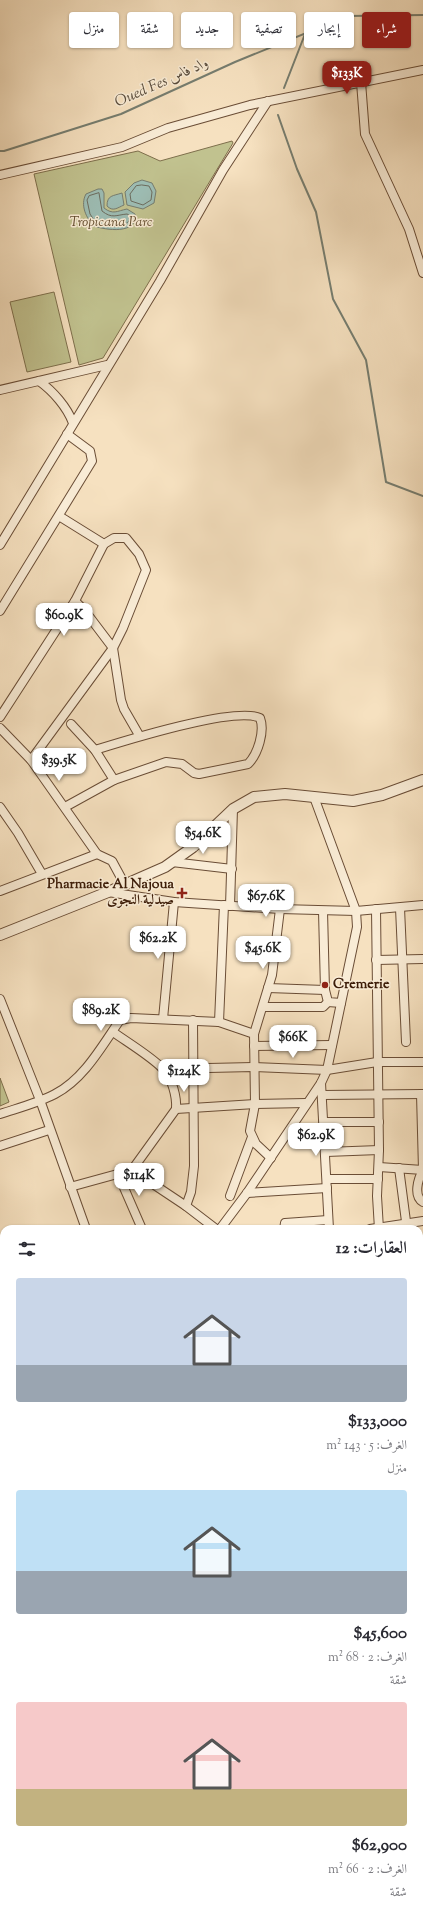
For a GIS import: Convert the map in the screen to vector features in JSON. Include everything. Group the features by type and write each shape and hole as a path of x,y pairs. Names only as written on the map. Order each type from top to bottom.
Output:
{"street":[{"path":"0,175 122,147 168,128 232,109 423,70"},
{"path":"361,82 365,134 409,228 423,273"},
{"path":"0,545 107,365 160,281 227,165 268,101"},
{"path":"0,390 107,365"},
{"path":"39,381 57,398 68,412 73,423"},
{"path":"0,611 92,462 90,451 67,434"},
{"path":"59,516 104,544"},
{"path":"0,717 75,602 104,544 114,538 126,538 139,554 146,570 123,628 113,648 31,760"},
{"path":"75,602 85,611 113,648 121,700 124,709 139,736"},
{"path":"65,807 114,780 166,762 182,764 194,774 248,764 262,733 262,722 260,718 247,714 205,721 139,736 95,750"},
{"path":"71,724 95,750 114,780"},
{"path":"0,728 31,760 97,854 112,861 125,885"},
{"path":"0,935 125,885 172,862 193,847 234,809 254,797 268,794 353,801 364,800 423,780"},
{"path":"221,1225 247,1193 271,1158 306,1103 321,1083 327,1070 357,927 356,911 314,797"},
{"path":"0,807 18,833 42,874"},
{"path":"219,1022 227,906 232,868 234,809"},
{"path":"0,892 42,874 97,854"},
{"path":"172,862 232,868"},
{"path":"108,892 174,902 323,911 376,910 423,905"},
{"path":"163,1019 174,902"},
{"path":"400,908 406,1042"},
{"path":"271,1158 260,1149 252,1138 250,1131 255,1104 253,1067 254,1034 263,1007 274,961 280,909"},
{"path":"376,910 379,1225"},
{"path":"323,911 325,990 328,1002"},
{"path":"376,960 423,958"},
{"path":"268,988 325,990"},
{"path":"0,999 40,1100 49,1130 84,1225"},
{"path":"263,1007 323,1007 328,1002 341,1003"},
{"path":"0,1114 56,1094 66,1086 93,1058 113,1032 120,1020 163,1019 219,1022 254,1034"},
{"path":"186,1206 191,1192 194,1166 193,1020"},
{"path":"70,1187 132,1170 176,1110 176,1103 170,1081 164,1069 113,1032"},
{"path":"254,1046 332,1045"},
{"path":"164,1069 253,1067 327,1070 377,1062 423,1062"},
{"path":"321,1083 328,1183 329,1225"},
{"path":"322,1095 422,1094 423,1170 420,1176 417,1194 419,1200 423,1202"},
{"path":"176,1110 255,1104 306,1103"},
{"path":"324,1122 379,1122"},
{"path":"0,1146 49,1130"},
{"path":"230,1196 252,1138"},
{"path":"326,1152 379,1150"},
{"path":"378,1167 423,1170"},
{"path":"399,1168 406,1225"},
{"path":"132,1170 212,1225"},
{"path":"118,1174 140,1225"},
{"path":"247,1193 328,1183 378,1179"},
{"path":"285,1225 285,1223 328,1220"},
{"path":"409,1225 423,1221"}],"green space":[{"name":"Tropicana Parc","path":"232,141 233,143 103,358 79,365 34,174 138,151 160,161"},
{"path":"54,292 71,362 27,372 10,302"},
{"path":"0,1078 9,1102 0,1106"}],"water":[{"path":"142,180 152,183 156,191 154,203 143,209 127,205 125,192 134,183"},
{"path":"102,189 104,193 104,208 113,212 127,209 135,214 135,221 126,228 120,229 105,229 94,226 86,215 84,198 86,194"},
{"path":"122,193 124,205 113,209 107,206 109,198"}],"waterway":[{"name":"Oued Fes واد فاس","path":"0,151 121,114 235,62 348,16 423,15"},
{"path":"284,88 304,37"},
{"path":"278,115 297,169 316,212 333,299 366,360 386,482 423,496"}],"place":[{"name":"Pharmacie Al Najoua صيدلية النجوى","path":"182,893"},
{"name":"Cremerie","path":"325,985"}]}
